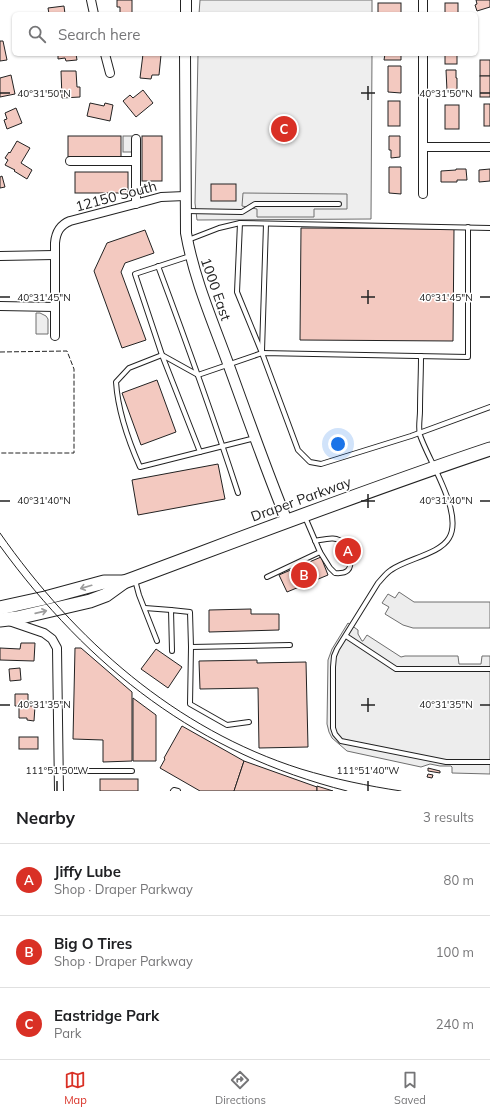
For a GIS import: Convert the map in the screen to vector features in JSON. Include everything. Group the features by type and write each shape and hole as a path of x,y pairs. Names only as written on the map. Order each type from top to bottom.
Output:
{"main road":[{"name":"Draper Parkway","path":"1,616 17,618 90,601 106,595 129,580 434,468 490,450"}],"street":[{"path":"91,0 94,12"},
{"path":"186,0 186,12"},
{"path":"423,0 423,12"},
{"path":"106,56 110,73"},
{"name":"1000 East","path":"185,56 185,196 186,233 190,256 228,364 287,521"},
{"path":"423,194 424,56"},
{"path":"136,139 136,204"},
{"path":"424,147 490,147"},
{"path":"70,161 136,161"},
{"name":"12150 South","path":"54,256 57,232 59,228 70,221 161,197 185,196"},
{"path":"0,256 54,256 55,336"},
{"path":"0,306 55,307"},
{"path":"1,616 44,633 52,639 58,652 59,791"}],"lane":[{"path":"186,211 242,212 255,204 339,204"},
{"path":"187,240 219,228 240,223 490,228"},
{"path":"240,223 237,292 262,353 298,450 310,462 322,464 420,433 490,407"},
{"path":"262,353 266,224"},
{"path":"256,438 140,467 127,437 117,395 116,382 129,368 162,355 198,374 262,353 468,357 468,227"},
{"path":"190,256 135,274 162,355 200,452"},
{"path":"158,266 198,374 238,492"},
{"path":"421,356 420,433 434,468 443,484 451,511 452,530 449,538 437,549 390,570 378,583 346,636 334,656 333,728 335,734 341,741 446,762 490,762"},
{"path":"304,515 320,552 330,568 336,573 342,574 348,570 351,565 350,558"},
{"path":"315,540 331,538 340,540 345,544"},
{"path":"267,577 320,552"},
{"path":"129,580 140,595 157,641"},
{"path":"144,608 190,612 190,704 227,725 249,722"},
{"path":"171,610 172,651"},
{"path":"346,636 396,669 490,669"},
{"path":"191,647 290,645"},
{"path":"59,771 132,771"},
{"path":"172,791 178,791"}],"shaded area":[{"path":"200,0 372,0 372,12 199,12"},
{"path":"198,56 372,56 371,219 197,220 195,203"},
{"path":"123,136 132,136 132,152 123,152"},
{"path":"243,193 347,194 347,209 314,209 314,217 257,217 257,209 242,206"},
{"path":"36,313 46,316 48,319 48,334 36,334"},
{"path":"399,592 414,602 490,602 490,628 413,628 403,625 385,614 389,607 382,603 388,594 395,598"},
{"path":"348,623 358,630 358,634 362,641 367,635 401,657 458,656 459,664 481,664 482,656 490,656 490,774 452,773 451,766 430,764 421,767 347,751 332,738 327,724 328,660 332,649"}],"building":[{"path":"117,0 132,0 132,12 120,12 120,7 117,7"},
{"path":"476,0 490,0 490,7 477,11 475,5 477,4"},
{"path":"378,3 401,3 401,12 378,12"},
{"path":"445,3 458,3 458,12 445,12"},
{"path":"64,6 65,12 49,12 48,8"},
{"path":"0,41 3,41 7,60 0,61"},
{"path":"58,56 76,56 77,60 66,61 65,58 58,59"},
{"path":"143,56 161,56 159,75 152,75 151,79 140,78"},
{"path":"385,56 401,56 401,60 384,60"},
{"path":"445,56 457,56 457,64 445,64"},
{"path":"480,60 490,60 490,76 480,76"},
{"path":"388,66 401,66 401,93 388,92"},
{"path":"446,70 456,70 457,91 447,91"},
{"path":"61,71 76,71 77,87 80,87 80,97 62,98"},
{"path":"11,75 15,94 0,97 0,78"},
{"path":"480,76 490,76 490,97 480,97"},
{"path":"143,90 153,103 136,117 123,101 130,95 133,98"},
{"path":"388,101 400,101 400,126 388,126"},
{"path":"90,103 104,106 105,103 113,105 110,121 87,116"},
{"path":"484,104 490,104 490,126 484,126"},
{"path":"445,105 459,105 459,129 445,129"},
{"path":"16,108 22,123 7,129 4,120 7,119 5,113"},
{"path":"68,136 121,136 121,157 68,157"},
{"path":"142,136 162,136 162,181 142,181"},
{"path":"389,136 400,136 400,157 391,158 391,150 389,150"},
{"path":"17,141 30,148 21,163 32,170 27,179 5,165 8,160 5,158 9,152 10,153"},
{"path":"389,167 401,167 401,194 389,193"},
{"path":"466,169 467,180 457,180 457,182 441,182 441,171"},
{"path":"490,169 490,181 479,182 479,170"},
{"path":"75,172 128,172 128,193 75,193"},
{"path":"2,176 5,187 0,188 0,177"},
{"path":"211,184 236,184 236,201 211,201"},
{"path":"301,228 454,229 453,341 300,340"},
{"path":"145,230 154,253 125,263 121,272 146,340 122,348 94,271 107,243"},
{"path":"157,380 176,432 141,445 122,393"},
{"path":"218,464 225,499 138,515 132,480"},
{"path":"355,541 360,554 341,561 336,547"},
{"path":"321,557 328,575 287,592 279,575"},
{"path":"251,609 251,614 279,614 279,630 209,632 209,610"},
{"path":"21,643 35,643 34,661 0,660 0,648 20,649"},
{"path":"75,648 81,648 132,692 132,761 103,762 103,740 73,739"},
{"path":"156,649 182,667 168,688 141,669"},
{"path":"257,660 257,663 306,662 308,747 259,748 258,688 200,689 199,661"},
{"path":"20,668 21,680 10,681 9,669"},
{"path":"15,694 28,694 28,706 35,706 34,721 27,720 27,718 19,718 19,706 15,706"},
{"path":"133,698 156,715 156,761 133,761"},
{"path":"182,726 244,761 234,791 200,791 160,768"},
{"path":"19,737 38,737 38,749 19,749"},
{"path":"244,761 317,787 317,791 234,791"},
{"path":"428,768 440,771 440,773 428,771"},
{"path":"428,774 433,775 432,778 427,777"},
{"path":"100,779 138,779 138,791 100,791"},
{"path":"317,786 333,791 317,791"}],"tram line":[{"path":"0,533 29,572 61,609 95,644 131,676 170,705 211,730 255,752 301,769 326,776 401,791"},
{"path":"0,546 34,590 71,631 110,667 151,700 196,729 243,754 293,775 347,791"}],"fence":[{"path":"0,352 67,351 74,369 74,453 0,453"}],"place":[{"name":"Eastridge Park","path":"284,129"},
{"name":"Jiffy Lube","path":"348,551"},
{"name":"Big O Tires","path":"304,575"}]}
